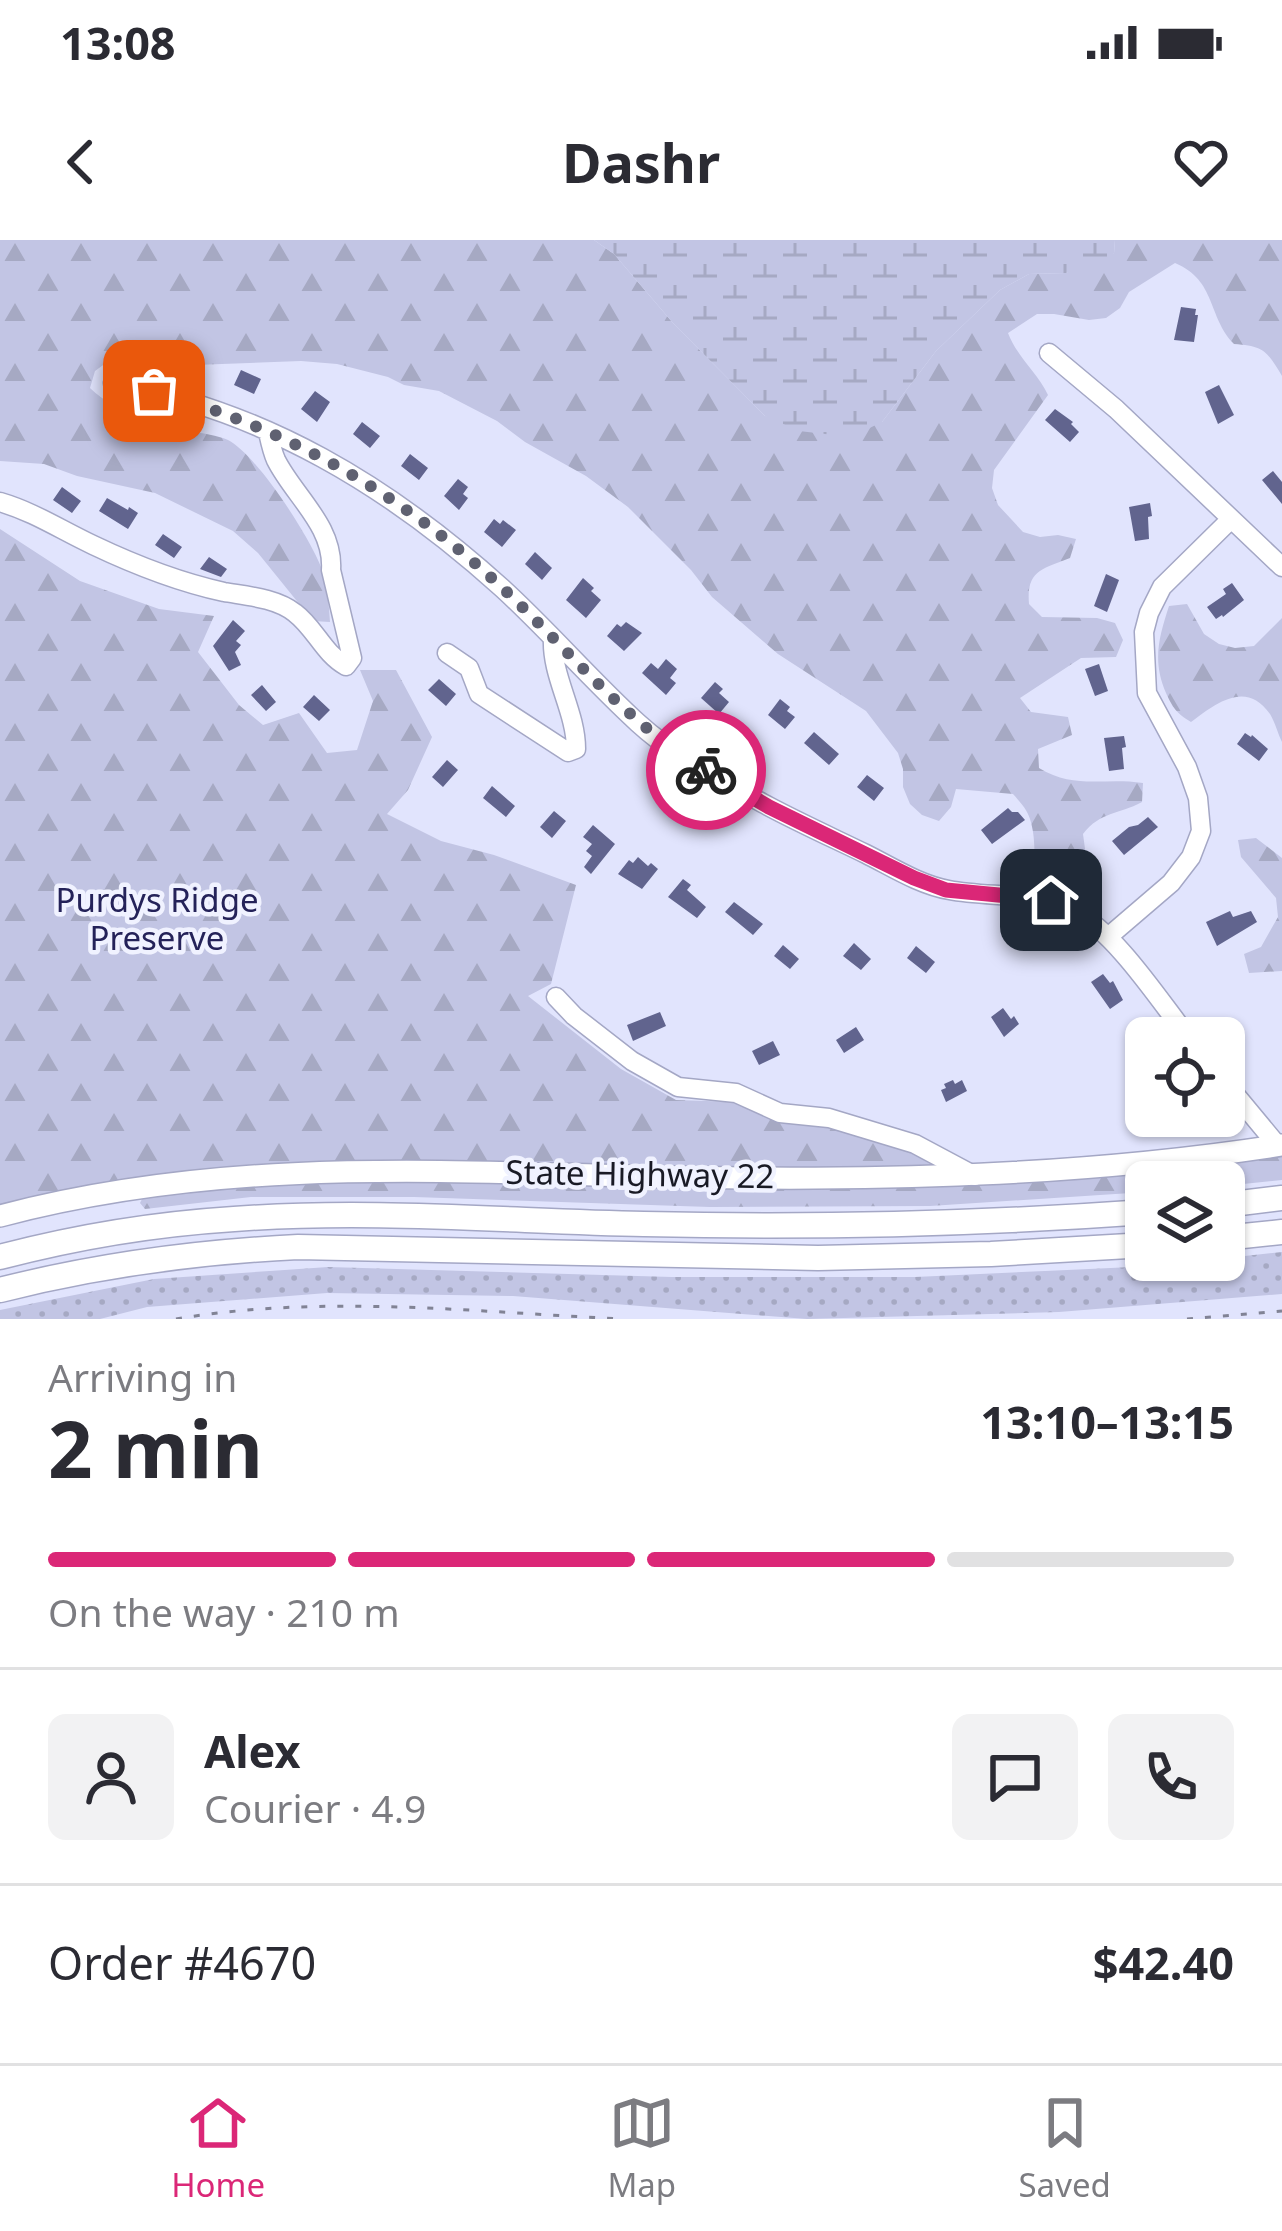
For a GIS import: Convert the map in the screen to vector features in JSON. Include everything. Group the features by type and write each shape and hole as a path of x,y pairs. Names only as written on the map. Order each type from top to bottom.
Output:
{"highway":[{"path":"1245,1202 1282,1198"},
{"path":"0,1257 103,1234 298,1216 817,1226 1125,1213"},
{"path":"1245,1236 1282,1232"},
{"path":"0,1290 130,1263 298,1247 818,1258 1125,1246"}],"main road":[{"name":"State Highway 22","path":"0,1216 170,1183 343,1170 734,1178 975,1176 1164,1162 1280,1146"}],"street":[{"path":"1049,353 1116,409 1282,568"},
{"path":"113,383 196,403 268,432 365,481 430,525 507,592 659,741 769,807 914,878 946,890 1051,900 1108,937 1172,1017"},
{"path":"0,502 45,518 88,543 164,576 266,599 295,612 334,659 346,666 352,658 331,570 332,555 321,528 276,460 268,432"},
{"path":"1108,937 1171,884 1191,857 1201,831 1198,798 1187,767 1147,693 1144,632 1162,587 1230,520"},
{"path":"447,653 469,668 479,694 568,752 576,749 576,734 552,657 553,638"},
{"path":"556,997 632,1061 678,1088 736,1093 780,1113 829,1118 915,1144 975,1176"},
{"path":"1245,1105 1280,1146"}],"green space":[{"path":"0,240 594,240 614,254 673,323 765,416 882,422 936,351 1000,290 1029,274 1066,273 1114,253 1115,240 1282,240 1282,376 1264,351 1234,344 1198,279 1175,263 1129,292 1120,308 1106,318 1037,314 1008,333 1048,395 994,470 992,488 998,505 1023,532 1076,539 1070,558 1034,577 1029,604 1042,617 1115,623 1123,640 1116,657 1081,658 1020,698 1031,712 1068,717 1072,735 1038,749 1039,768 1077,781 1143,783 1142,802 1103,817 1083,834 1088,871 1075,883 1057,880 1039,869 1030,819 1013,794 956,789 951,807 939,821 922,815 910,804 903,787 898,753 866,711 778,654 712,597 628,507 497,421 439,391 337,364 301,361 195,365 126,354 95,371 90,388 112,405 151,421 228,440 240,448 281,498 315,553 325,581 330,622 313,621 258,553 233,531 155,493 44,464 0,461"},
{"path":"594,240 1115,240 1114,253 1103,266 1029,274 1000,290 936,351 882,422 851,437 799,431 765,416 673,323 614,254"},
{"name":"Purdys Ridge Preserve","path":"0,529 80,581 159,609 214,616 198,652 239,705 263,725 299,713 327,753 357,750 373,701 360,670 396,670 432,737 408,790 387,814 441,841 576,885 551,984 528,996 621,1069 676,1100 737,1102 913,1148 957,1171 494,1165 0,1207"},
{"path":"1187,604 1204,634 1235,648 1254,646 1282,618 1282,742 1270,714 1251,698 1230,698 1191,722 1173,706 1159,670 1158,649 1169,606"},
{"path":"1256,838 1282,858 1282,971 1249,973 1244,954 1261,947 1278,917 1276,898 1241,857 1238,840"},
{"path":"1282,1156 1282,1180 1245,1184 1243,1161"},
{"path":"1125,1174 1125,1193 930,1206 710,1207 414,1197 251,1197 145,1209 140,1203 144,1195 398,1178 757,1189 993,1185"},
{"path":"1282,1252 1282,1294 1059,1312 807,1319 513,1296 327,1293 147,1307 100,1319 0,1319 0,1310 154,1279 328,1267 672,1277 915,1277 1125,1267 1125,1281 1245,1281 1245,1256"}],"building":[{"path":"1181,307 1196,309 1194,342 1174,340"},
{"path":"241,370 261,379 254,394 234,385"},
{"path":"1219,385 1234,415 1218,424 1205,392"},
{"path":"315,391 330,402 317,422 301,409"},
{"path":"1055,409 1079,432 1070,442 1045,420"},
{"path":"362,422 380,436 370,448 353,434"},
{"path":"410,454 428,468 419,480 401,466"},
{"path":"1273,471 1282,482 1282,504 1262,480"},
{"path":"458,479 468,487 463,494 468,498 459,510 444,496"},
{"path":"62,487 81,501 72,513 53,500"},
{"path":"107,498 138,513 128,529 99,511"},
{"path":"1150,503 1149,539 1135,541 1129,507"},
{"path":"494,519 516,530 502,547 484,532"},
{"path":"163,534 182,547 174,558 155,545"},
{"path":"535,552 552,568 542,580 525,564"},
{"path":"209,557 227,569 221,577 200,569"},
{"path":"1106,574 1119,580 1107,612 1094,606"},
{"path":"583,578 601,600 586,618 566,600"},
{"path":"1232,583 1244,600 1216,619 1207,607 1226,594 1223,589"},
{"path":"233,620 245,631 236,641 241,645 235,652 241,665 229,671 213,646"},
{"path":"626,622 642,633 624,651 607,636 617,624 621,627"},
{"path":"666,659 677,669 670,678 676,683 666,695 642,673 651,663 658,669"},
{"path":"1099,664 1108,691 1095,696 1085,669"},
{"path":"439,679 456,694 446,706 428,690"},
{"path":"715,682 729,702 719,714 701,698"},
{"path":"262,685 276,702 266,711 251,695"},
{"path":"314,695 330,710 319,721 303,707"},
{"path":"780,699 795,717 785,729 768,715"},
{"path":"814,732 839,754 829,765 804,743"},
{"path":"1245,733 1268,749 1259,761 1237,744"},
{"path":"1124,736 1124,769 1109,771 1104,738"},
{"path":"447,760 458,770 443,787 432,777"},
{"path":"867,775 884,788 874,801 857,787"},
{"path":"492,786 515,806 506,817 483,798"},
{"path":"1008,808 1025,820 992,844 981,830"},
{"path":"554,811 566,821 552,838 540,827"},
{"path":"1148,817 1158,827 1124,855 1112,841"},
{"path":"593,825 615,844 591,874 584,867 592,856 586,851 592,844 583,837"},
{"path":"638,857 658,869 642,889 618,874"},
{"path":"683,879 691,885 687,890 706,907 697,918 668,897"},
{"path":"734,902 763,924 753,935 725,912"},
{"path":"1230,911 1233,917 1251,911 1257,922 1217,946 1206,922"},
{"path":"854,943 871,959 861,970 843,956"},
{"path":"783,945 799,959 790,969 774,956"},
{"path":"916,946 935,962 926,973 907,958"},
{"path":"1103,974 1113,981 1123,1000 1110,1009 1091,982"},
{"path":"1003,1008 1019,1024 1004,1037 991,1017"},
{"path":"660,1012 666,1026 633,1041 627,1025"},
{"path":"856,1027 864,1040 844,1053 836,1040"},
{"path":"773,1041 780,1055 759,1065 752,1051"},
{"path":"953,1080 955,1084 962,1080 967,1091 946,1102 941,1090"}],"railway":[{"path":"176,1319 343,1306 622,1319"},
{"path":"1187,1319 1282,1311"}],"way so far":[{"path":"154,391 196,403 320,456 430,525 507,592 639,725 706,770"}],"route":[{"path":"706,770 769,807 914,878 946,890 1051,900"}]}
